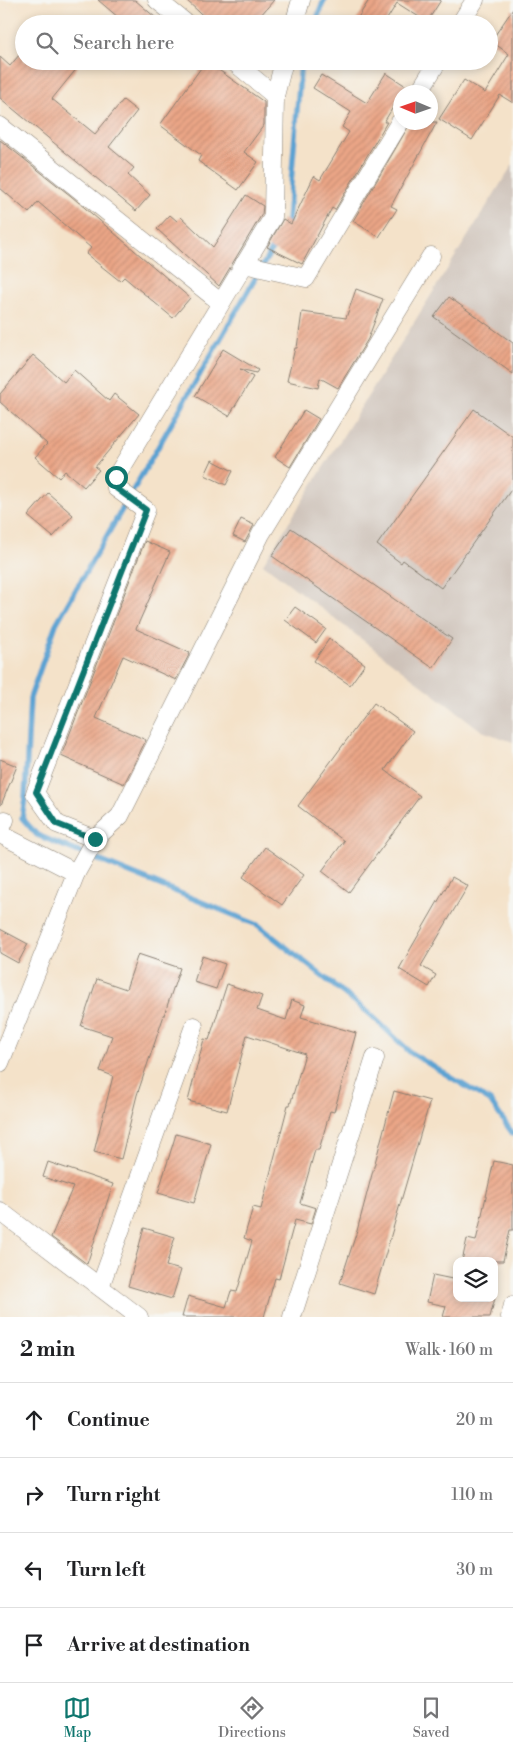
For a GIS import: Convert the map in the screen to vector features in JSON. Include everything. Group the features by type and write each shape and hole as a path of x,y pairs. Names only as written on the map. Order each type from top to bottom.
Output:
{"street":[{"path":"158,0 176,15"},
{"path":"297,15 301,0"},
{"path":"466,15 475,0"},
{"path":"244,70 275,96"},
{"path":"95,839 57,824 36,792 146,510 116,488 116,477 220,302 256,267 273,217 275,96 282,70"},
{"path":"423,85 432,70"},
{"path":"0,126 220,302"},
{"path":"256,267 306,278 395,130"},
{"path":"0,1063 76,873 95,839 120,816 261,534 431,256"},
{"path":"2,828 76,873"},
{"path":"100,1287 194,1026"},
{"path":"292,1317 375,1058"},
{"path":"0,1211 100,1287 121,1311 139,1317"},
{"path":"510,1317 513,1305"}],"shaded area":[{"path":"513,164 513,742 482,731 263,564"}],"building":[{"path":"98,0 135,0 152,15 116,15"},
{"path":"186,0 274,0 261,15 202,15"},
{"path":"369,0 441,0 431,15 416,15 397,3 390,15 360,15"},
{"path":"513,9 513,103 500,95 472,140 439,119 464,80 485,93 509,54 498,46 498,31"},
{"path":"0,57 10,66 15,60 15,70 76,70 52,99 95,134 123,100 137,111 109,147 134,168 128,175 150,195 136,211 0,98"},
{"path":"200,70 219,70 264,102 264,125 244,152 258,162 238,190 198,161 201,155 160,125"},
{"path":"386,73 404,85 393,85 393,107 384,122 387,122 335,210 332,208 302,264 267,247 283,219 291,224 314,176 320,180 349,132 342,127 351,112 313,88 321,75 367,103"},
{"path":"406,130 433,130 391,206 397,209 379,237 353,221"},
{"path":"0,140 71,196 190,298 173,318 124,277 120,281 86,254 91,248 38,202 29,213 0,188"},
{"path":"246,195 263,206 262,214 219,286 157,229 170,215 177,221 181,217 213,247"},
{"path":"356,289 383,299 368,339 338,388 320,378 318,388 287,381 295,348 297,348 302,312 346,318"},
{"path":"449,297 513,343 513,374 434,317"},
{"path":"223,349 258,370 256,373 240,369 253,377 229,416 195,396"},
{"path":"33,355 64,382 74,370 109,401 114,394 139,414 95,467 99,470 84,487 65,471 59,478 35,457 47,444 0,402 0,394"},
{"path":"474,409 513,437 513,487 441,588 403,560 401,563 377,545"},
{"path":"304,410 319,419 290,467 275,457"},
{"path":"212,460 233,471 226,485 205,475"},
{"path":"48,493 73,515 53,537 28,516"},
{"path":"241,519 254,525 245,542 233,536"},
{"path":"291,528 452,639 433,668 272,556"},
{"path":"145,541 170,552 136,629 190,653 176,680 123,656 96,718 146,740 124,784 61,756"},
{"path":"295,607 326,629 316,643 285,620"},
{"path":"329,639 365,664 350,685 314,661"},
{"path":"374,703 413,731 385,770 420,796 349,892 322,871 344,841 298,806"},
{"path":"0,759 17,766 1,805 0,805"},
{"path":"265,847 304,875 282,905 243,877"},
{"path":"452,877 468,886 421,966 436,975 429,987 399,969"},
{"path":"0,929 28,944 18,963 0,953"},
{"path":"138,954 180,968 137,1095 121,1159 94,1152 113,1076 100,1071 112,1036 81,1026 97,979 126,989"},
{"path":"202,956 225,964 216,989 194,982"},
{"path":"227,984 262,996 257,1010 286,1020 292,1000 305,1005 301,1017 356,1033 334,1112 330,1111 319,1150 315,1150 300,1203 316,1208 311,1224 295,1220 279,1279 275,1278 264,1317 182,1317 188,1296 226,1307 231,1291 237,1292 252,1241 244,1238 253,1207 261,1209 288,1105 290,1105 305,1054 247,1035 227,1111 188,1101 204,1039 209,1040"},
{"path":"394,1091 430,1101 374,1294 340,1283 357,1231"},
{"path":"176,1134 211,1144 194,1203 158,1193"},
{"path":"494,1161 513,1165 513,1230 510,1230 503,1261 498,1261 498,1257 463,1257 467,1239 476,1241"},
{"path":"48,1162 113,1184 87,1264 51,1237 73,1187 43,1177"},
{"path":"144,1228 175,1237 166,1266 181,1270 172,1299 128,1286"},
{"path":"433,1275 453,1279 453,1302 494,1302 490,1317 443,1317 446,1306 427,1302"}],"waterway":[{"path":"318,15 324,0"},
{"path":"284,227 288,221 300,70"},
{"path":"275,244 56,624 30,698 25,799 22,818 37,835 258,925 370,1014 411,1053 490,1101 513,1134"}],"route":[{"path":"95,839 57,824 36,792 146,510 116,488 116,477"}]}
